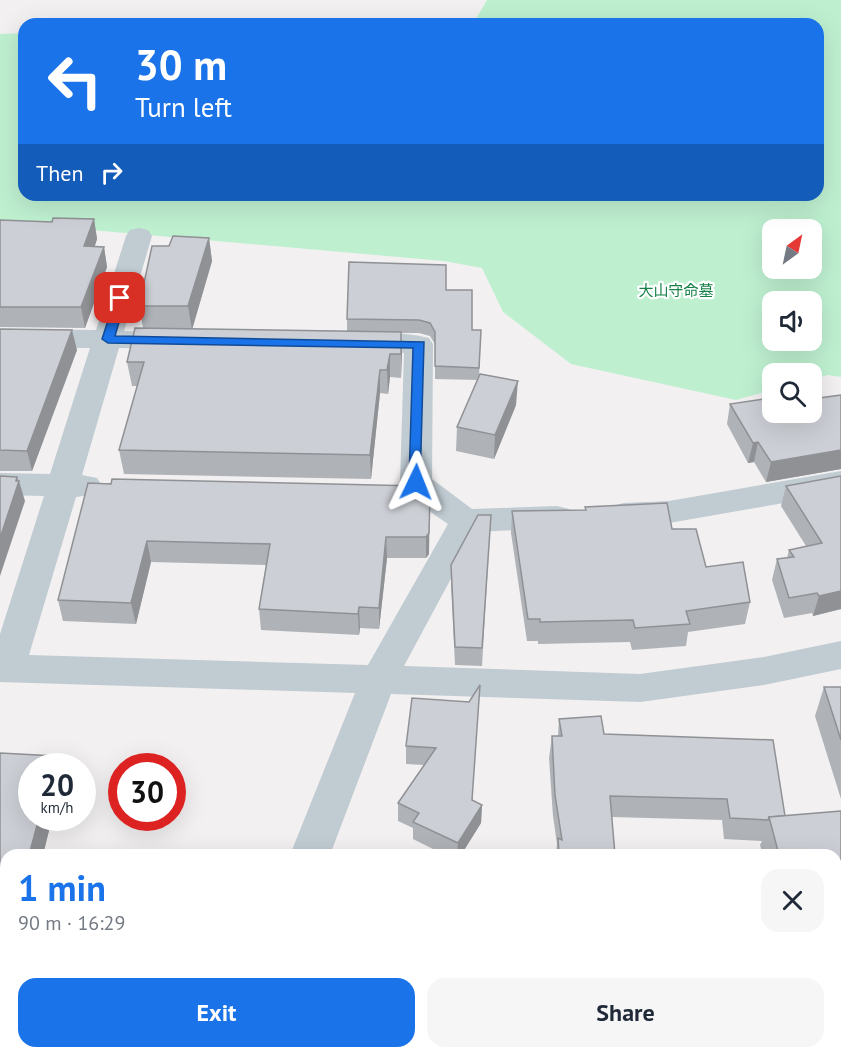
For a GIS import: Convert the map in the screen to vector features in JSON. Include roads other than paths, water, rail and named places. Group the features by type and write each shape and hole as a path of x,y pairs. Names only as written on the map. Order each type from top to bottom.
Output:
{"street":[{"path":"139,236 64,486 4,668 640,688 764,671 841,655"},
{"path":"0,338 204,341"},
{"path":"324,343 419,344 416,482 427,494 466,521 669,512 841,482"},
{"path":"0,484 111,487"},
{"path":"392,493 427,494"},
{"path":"312,849 378,680 466,521"}],"park label":[{"name":"大山守命墓","path":"676,290"}]}
